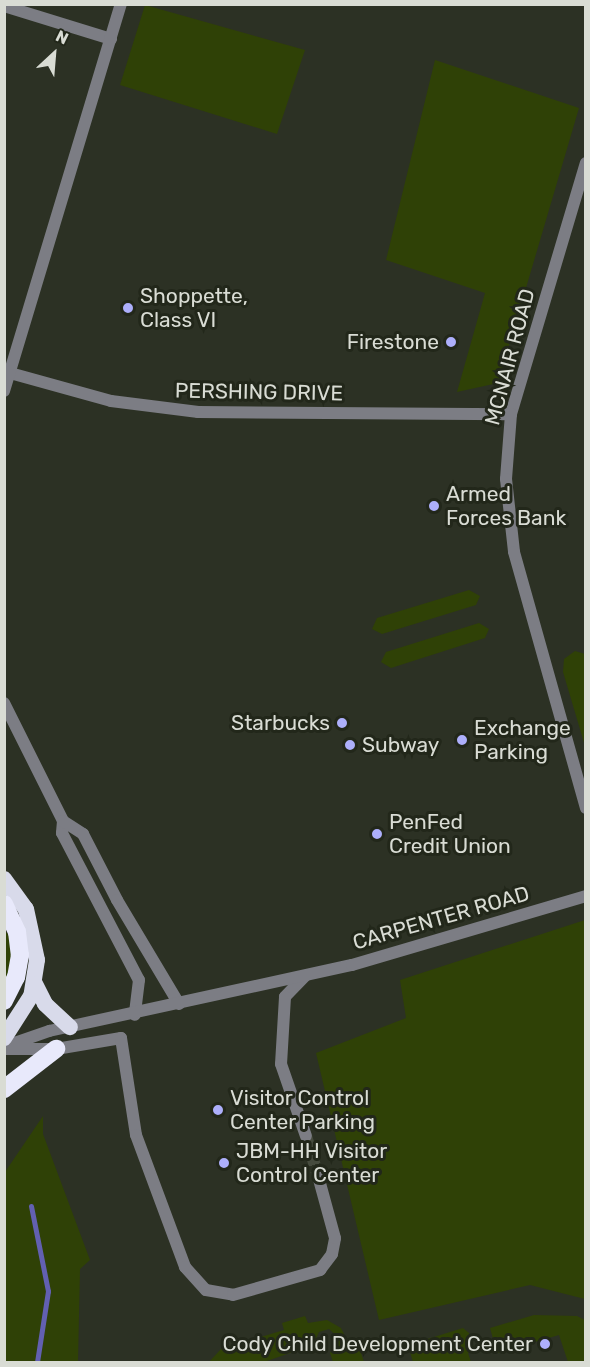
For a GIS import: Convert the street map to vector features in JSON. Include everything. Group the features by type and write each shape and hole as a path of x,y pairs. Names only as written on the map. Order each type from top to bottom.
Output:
{"highway":[{"path":"4,879 20,898 30,920 36,946 35,984 21,1016 4,1038"},
{"path":"4,904 17,932 20,955 16,977 4,1000"},
{"path":"35,984 45,1004 70,1027"},
{"path":"4,1089 56,1049"}],"street":[{"path":"4,391 121,4"},
{"path":"4,6 111,39"},
{"name":"MCNAIR ROAD","path":"585,163 511,414 506,479 514,552 585,808"},
{"name":"PERSHING DRIVE","path":"10,373 111,402 198,412 511,414"},
{"path":"4,703 63,821 83,834 117,900 179,1004"},
{"path":"63,821 62,833 139,980 135,1015"},
{"name":"CARPENTER ROAD","path":"4,1047 70,1027 135,1015 306,975 585,896"},
{"path":"306,975 285,997 281,1072 306,1136"},
{"path":"4,1047 56,1049 121,1038 136,1135 185,1266 206,1290 233,1295 320,1270 332,1254 334,1238 318,1176"}],"green space":[{"path":"145,5 305,50 277,134 120,85"},
{"path":"435,60 579,108 498,383 457,392 485,293 386,260"},
{"path":"469,590 480,596 476,605 382,634 372,629 377,618"},
{"path":"479,623 489,629 485,638 391,668 381,662 386,652"},
{"path":"575,651 585,654 585,746 563,672 564,659"},
{"path":"585,920 585,1299 530,1285 379,1320 316,1053 406,1018 400,980"},
{"path":"4,929 11,939 11,972 4,984"},
{"path":"43,1116 43,1134 90,1260 80,1269 78,1362 5,1362 5,1172"},
{"path":"534,1315 577,1316 585,1320 585,1362 568,1362 559,1335 497,1353 490,1328"},
{"path":"305,1316 308,1323 327,1320 341,1328 350,1346 358,1344 364,1362 333,1362 330,1353 339,1338 329,1329 319,1332 313,1345 264,1362 209,1362 221,1349 284,1330 282,1323"},
{"path":"463,1328 469,1333 475,1351 468,1353 471,1362 413,1362 408,1345"}],"waterway":[{"path":"31,1206 48,1291 37,1362"}],"tunnel":[{"path":"306,1136 318,1176"}],"place":[{"name":"Shoppette, Class VI","path":"128,308"},
{"name":"Firestone","path":"451,342"},
{"name":"Armed Forces Bank","path":"434,506"},
{"name":"Starbucks","path":"342,723"},
{"name":"Exchange Parking","path":"462,740"},
{"name":"Subway","path":"350,745"},
{"name":"PenFed Credit Union","path":"377,834"},
{"name":"Visitor Control Center Parking","path":"218,1110"},
{"name":"JBM-HH Visitor Control Center","path":"224,1163"},
{"name":"Cody Child Development Center","path":"545,1344"}]}
